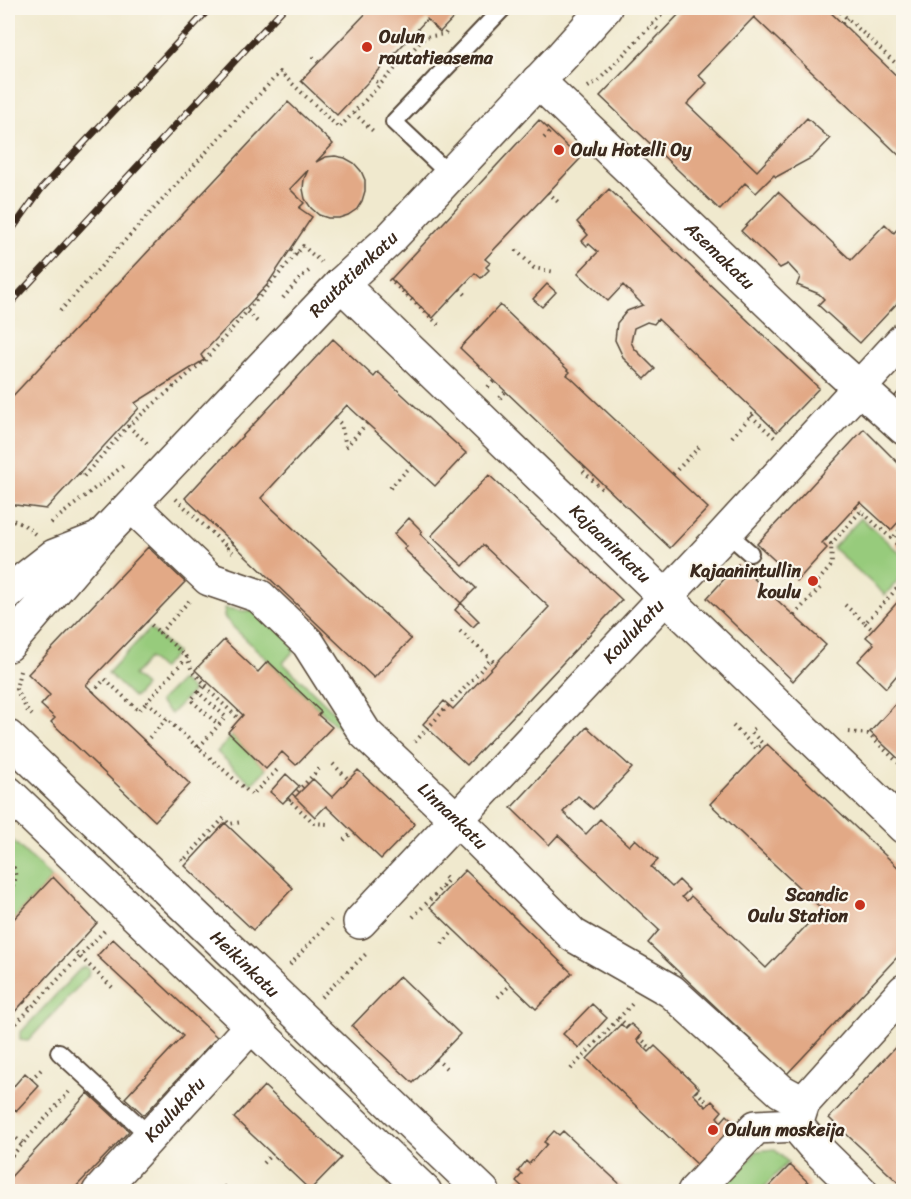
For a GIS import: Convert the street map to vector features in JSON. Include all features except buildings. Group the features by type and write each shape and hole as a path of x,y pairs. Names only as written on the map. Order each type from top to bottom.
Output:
{"street":[{"name":"Rautatienkatu","path":"14,656 99,539 132,506 331,273 374,255 538,81 603,8"},
{"name":"Asemakatu","path":"538,81 903,428"},
{"name":"Kajaaninkatu","path":"331,273 903,828"},
{"name":"Koulukatu","path":"365,917 665,598 903,339"},
{"name":"Linnankatu","path":"132,506 209,579 259,596 308,643 365,733 457,819 573,934 671,991 781,1090 800,1114 832,1172 861,1191"},
{"name":"Rautatienkatu","path":"8,592 54,556 99,539"},
{"name":"Heikinkatu","path":"8,736 483,1191"},
{"path":"8,793 425,1191"},
{"path":"694,1191 756,1127 800,1114 903,991"},
{"name":"Koulukatu","path":"99,1191 252,1025"}],"lane":[{"path":"450,175 394,122 503,8"},
{"path":"726,532 750,553"},
{"path":"59,1052 150,1136"}],"path":[{"path":"836,8 903,71"},
{"path":"842,23 847,18"},
{"path":"652,24 661,32"},
{"path":"60,311 280,72 339,128 424,37 445,33 450,27"},
{"path":"313,57 318,62"},
{"path":"372,78 380,85"},
{"path":"548,192 558,202"},
{"path":"79,474 83,477 128,426 205,360 303,246 331,273"},
{"path":"291,250 298,254"},
{"path":"516,250 534,268 555,272"},
{"path":"387,276 439,325"},
{"path":"280,300 301,277"},
{"path":"460,289 467,296"},
{"path":"247,312 260,324 267,316"},
{"path":"170,381 174,388"},
{"path":"732,437 755,412"},
{"path":"751,416 777,441"},
{"path":"335,418 340,424 346,447 367,423"},
{"path":"128,426 149,446 157,437"},
{"path":"673,474 699,447"},
{"path":"45,528 132,460"},
{"path":"390,488 412,465"},
{"path":"585,466 582,470 602,489 597,495"},
{"path":"175,498 228,548"},
{"path":"856,507 892,539 903,525"},
{"path":"818,581 831,565 831,544 861,511"},
{"path":"8,518 24,525 36,534"},
{"path":"826,539 831,544"},
{"path":"160,633 209,579"},
{"path":"865,622 903,581"},
{"path":"794,615 823,585"},
{"path":"845,605 873,630"},
{"path":"147,621 187,657 192,671 208,687 198,692 191,700 219,725"},
{"path":"460,631 495,663"},
{"path":"14,656 16,689 27,710"},
{"path":"93,692 105,679 139,711 187,657"},
{"path":"396,763 446,712 474,678 483,673 491,659"},
{"path":"474,678 478,682"},
{"path":"205,687 240,719"},
{"path":"198,692 226,717 199,747"},
{"path":"147,702 252,795 279,768"},
{"path":"145,742 167,719"},
{"path":"733,726 757,749 762,743 750,732 758,725"},
{"path":"333,764 349,780"},
{"path":"319,769 288,799 314,823 327,824"},
{"path":"178,860 180,858 183,861 224,818 229,824 242,822"},
{"path":"344,840 352,832"},
{"path":"8,865 14,868 16,876 15,884 8,892"},
{"path":"413,917 444,889 448,880"},
{"path":"285,972 336,914 365,917 378,942 316,1002 303,1018"},
{"path":"8,1032 108,927"},
{"path":"442,944 454,930"},
{"path":"72,950 115,990"},
{"path":"498,997 511,984"},
{"path":"24,1002 30,1008"},
{"path":"571,1069 619,1018"},
{"path":"639,1037 651,1049"},
{"path":"436,1059 446,1068"},
{"path":"31,1079 43,1068 52,1076"},
{"path":"8,1160 70,1091"},
{"path":"696,1091 709,1104"},
{"path":"8,1130 22,1144"},
{"path":"263,1163 272,1154"},
{"path":"221,1191 228,1183"}],"green space":[{"path":"861,518 903,556 903,575 885,595 833,548"},
{"path":"225,608 244,611 261,609 299,645 283,663 354,731 348,737 233,627 224,617"},
{"path":"150,628 176,653 161,669 149,658 133,675 145,686 134,698 108,673"},
{"path":"181,680 193,691 171,714 159,702"},
{"path":"232,736 266,769 252,784 217,752"},
{"path":"8,836 52,878 8,925"},
{"path":"81,968 89,969 88,976 28,1041 20,1040 20,1033"},
{"path":"774,1149 788,1162 760,1191 720,1191 757,1151"}],"railway":[{"path":"8,235 42,188 210,8"},
{"path":"8,306 284,8"}],"place":[{"name":"Oulun rautatieasema","path":"367,47"},
{"name":"Oulu Hotelli Oy","path":"559,150"},
{"name":"Kajaanintullin koulu","path":"813,581"},
{"name":"Scandic Oulu Station","path":"860,905"},
{"name":"Oulun moskeija","path":"713,1130"}]}
